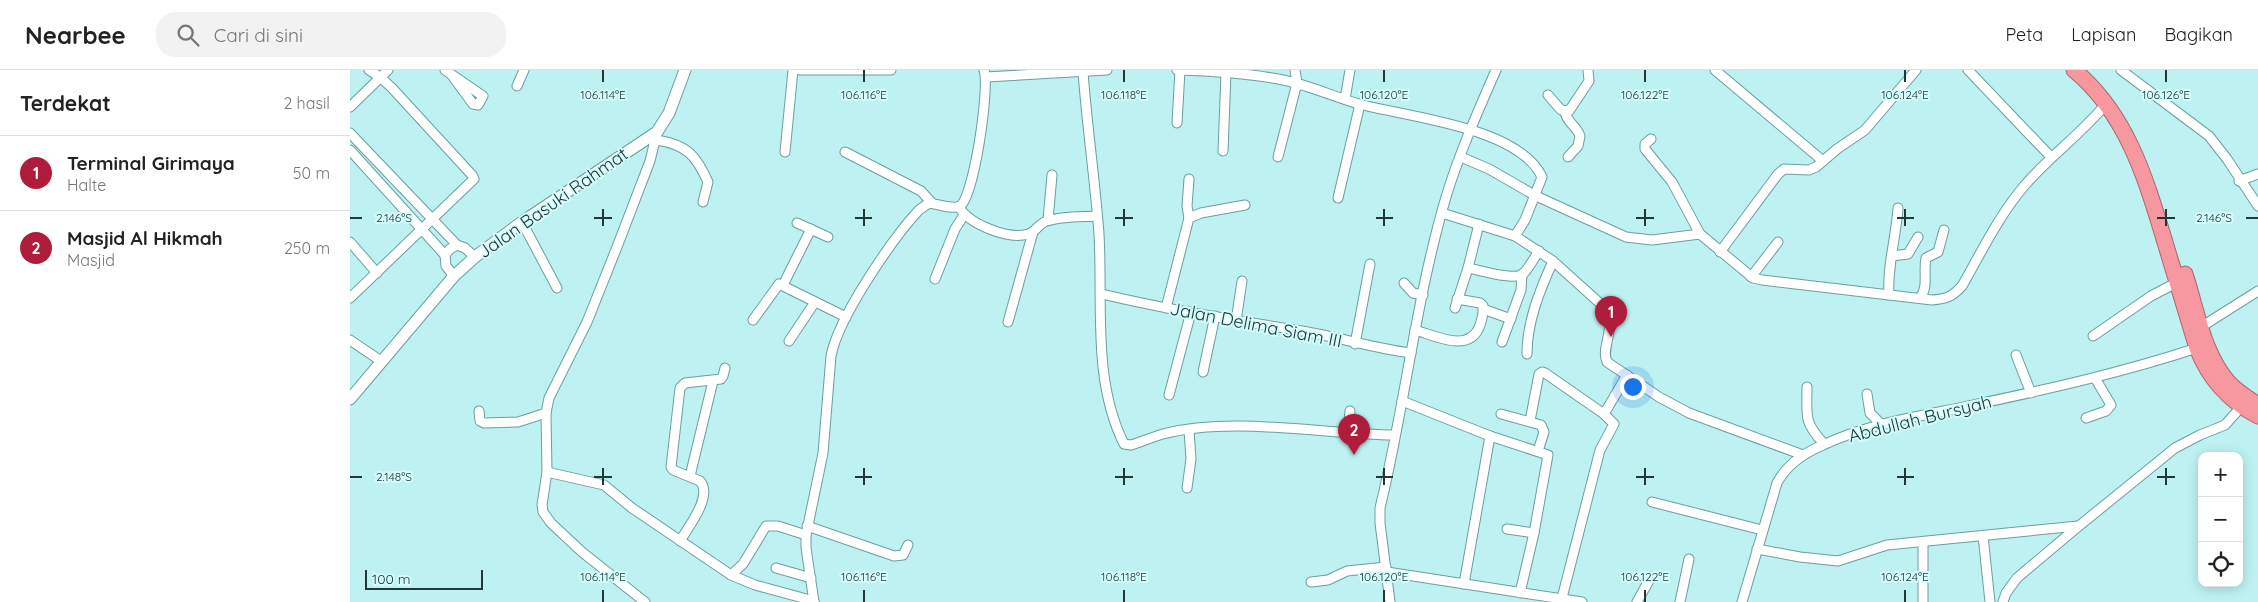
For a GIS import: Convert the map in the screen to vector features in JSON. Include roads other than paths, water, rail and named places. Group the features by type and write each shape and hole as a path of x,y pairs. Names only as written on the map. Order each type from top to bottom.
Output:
{"highway":[{"path":"2074,70 2091,84 2120,123 2134,150 2178,282 2197,348 2209,373 2229,397 2241,407 2258,416"},
{"path":"2087,70 2126,115 2146,155 2201,327 2221,372 2235,388 2258,405"}],"street":[{"path":"350,298 473,181 473,177 380,77 369,70"},
{"path":"351,104 388,70"},
{"path":"517,86 524,70"},
{"name":"Jalan Basuki Rahmat","path":"350,400 454,276 475,257 522,222 657,136 669,113 685,70"},
{"path":"785,152 793,70"},
{"path":"800,70 891,70"},
{"path":"935,279 956,229 970,184 983,120 985,73 1107,70"},
{"path":"1177,123 1178,70 1262,76 1297,83 1360,104 1471,129 1513,148 1531,163 1542,177 1536,196 1515,236"},
{"path":"1278,157 1297,83 1295,70"},
{"path":"1345,99 1350,70"},
{"path":"1565,112 1571,109 1589,81 1588,70"},
{"path":"1715,70 1823,161"},
{"path":"1720,252 1781,171 1812,169 1823,161 1844,143 1864,130 1916,70"},
{"path":"1968,70 2051,157"},
{"path":"2121,70 2209,136 2227,159 2239,181 2258,206"},
{"path":"1390,602 1380,514 1394,435 1422,295 1442,213 1471,129 1494,71"},
{"path":"1083,72 1097,216 1102,294 1101,336 1105,381 1109,400 1124,444 1131,445 1163,434 1189,430 1252,426 1348,434 1394,435"},
{"path":"1223,151 1226,73"},
{"path":"1548,95 1565,112 1566,119 1576,128 1580,136 1578,146 1568,156"},
{"path":"1338,198 1360,104"},
{"path":"1650,139 1644,148 1672,182 1700,234 1751,276 1762,280 1889,295 1946,299 1953,296 1962,286 2023,187 2051,157 2077,136 2106,104"},
{"path":"350,133 457,245 465,248 475,257"},
{"path":"645,602 582,552 551,523 542,507 547,472 546,414 554,387 587,322 617,247 657,136 686,149 694,156 708,182 703,202"},
{"path":"350,150 445,255 446,266 454,276"},
{"path":"845,152 921,192 932,203 961,211 990,229 1019,235 1033,232 1048,220 1097,216"},
{"path":"1461,157 1489,168 1536,196 1619,234 1652,240 1700,234"},
{"path":"2239,181 2258,174"},
{"path":"1048,220 1052,175"},
{"path":"1166,308 1189,218 1187,206 1189,179"},
{"path":"547,472 604,484 632,508 731,575 755,585 814,601 806,548 807,530 823,453 831,356 836,337 870,277 912,218 922,206 932,203"},
{"path":"1189,218 1201,213 1245,206"},
{"path":"1889,295 1888,276 1898,208"},
{"path":"1442,213 1515,236 1553,261 1604,307 1610,319 1606,359 1659,397 1689,413 1803,454"},
{"path":"522,222 557,288"},
{"path":"797,222 828,237"},
{"path":"1454,308 1468,268 1479,224"},
{"path":"783,285 811,229"},
{"path":"1920,298 1926,286 1924,272 1926,258 1938,252 1944,230"},
{"path":"1008,322 1033,232"},
{"path":"1892,256 1909,253 1918,237"},
{"path":"350,242 377,273"},
{"path":"1751,276 1778,242"},
{"path":"445,255 457,245"},
{"path":"1502,342 1521,290 1522,274 1539,251"},
{"path":"1527,354 1528,336 1539,292 1553,261"},
{"path":"1355,344 1370,264"},
{"path":"1468,268 1510,276 1522,274"},
{"path":"1236,321 1242,282"},
{"path":"2093,336 2151,296 2178,282"},
{"path":"1404,283 1413,293 1422,295"},
{"path":"753,320 776,286 783,285 846,317"},
{"path":"2201,327 2258,291"},
{"name":"Jalan Delima Siam III","path":"1102,294 1166,308 1411,353"},
{"path":"1457,298 1480,303 1484,309 1511,319"},
{"path":"789,341 815,302"},
{"path":"1415,330 1451,341 1468,341 1478,330 1484,309"},
{"path":"1168,395 1191,312"},
{"path":"1203,372 1215,316"},
{"path":"350,340 381,361"},
{"name":"Abdullah Bursyah","path":"1742,602 1762,530 1781,476 1803,454 1824,444 1882,425 2095,378 2197,348"},
{"path":"2016,355 2031,393"},
{"path":"680,541 700,505 704,493 701,482 673,470 671,464 680,388 685,383 713,381 722,377 725,368"},
{"path":"1530,421 1539,374 1542,372 1604,414 1614,424 1600,450 1566,600"},
{"path":"1604,414 1627,375"},
{"path":"2086,418 2106,411 2110,406 2095,378"},
{"path":"690,476 713,381"},
{"path":"1807,387 1807,417 1809,426 1824,444"},
{"path":"1867,394 1870,413 1882,425"},
{"path":"1402,401 1490,436 1547,454 1549,458 1520,593"},
{"path":"2003,602 2006,593 2017,578 2078,526 2175,448 2225,425 2241,407"},
{"path":"479,410 480,421 484,423 518,422 546,414"},
{"path":"1348,434 1350,411"},
{"path":"1501,414 1541,425 1544,432 1538,451"},
{"path":"1186,488 1191,459 1189,430"},
{"path":"1464,584 1490,436"},
{"path":"1652,502 1762,530"},
{"path":"731,575 743,564 766,526 807,530 894,556 903,555 908,545"},
{"path":"1757,549 1835,561 1887,545 1923,543 2078,526"},
{"path":"1506,528 1534,533"},
{"path":"1982,536 1990,602"},
{"path":"1923,543 1924,602"},
{"path":"1680,602 1689,559"},
{"path":"776,568 811,578"},
{"path":"1311,582 1328,580 1347,571 1387,570 1582,602"},
{"path":"1637,602 1651,577"}],"place":[{"name":"Terminal Girimaya","path":"1611,337"},
{"name":"Masjid Al Hikmah","path":"1354,455"}]}
